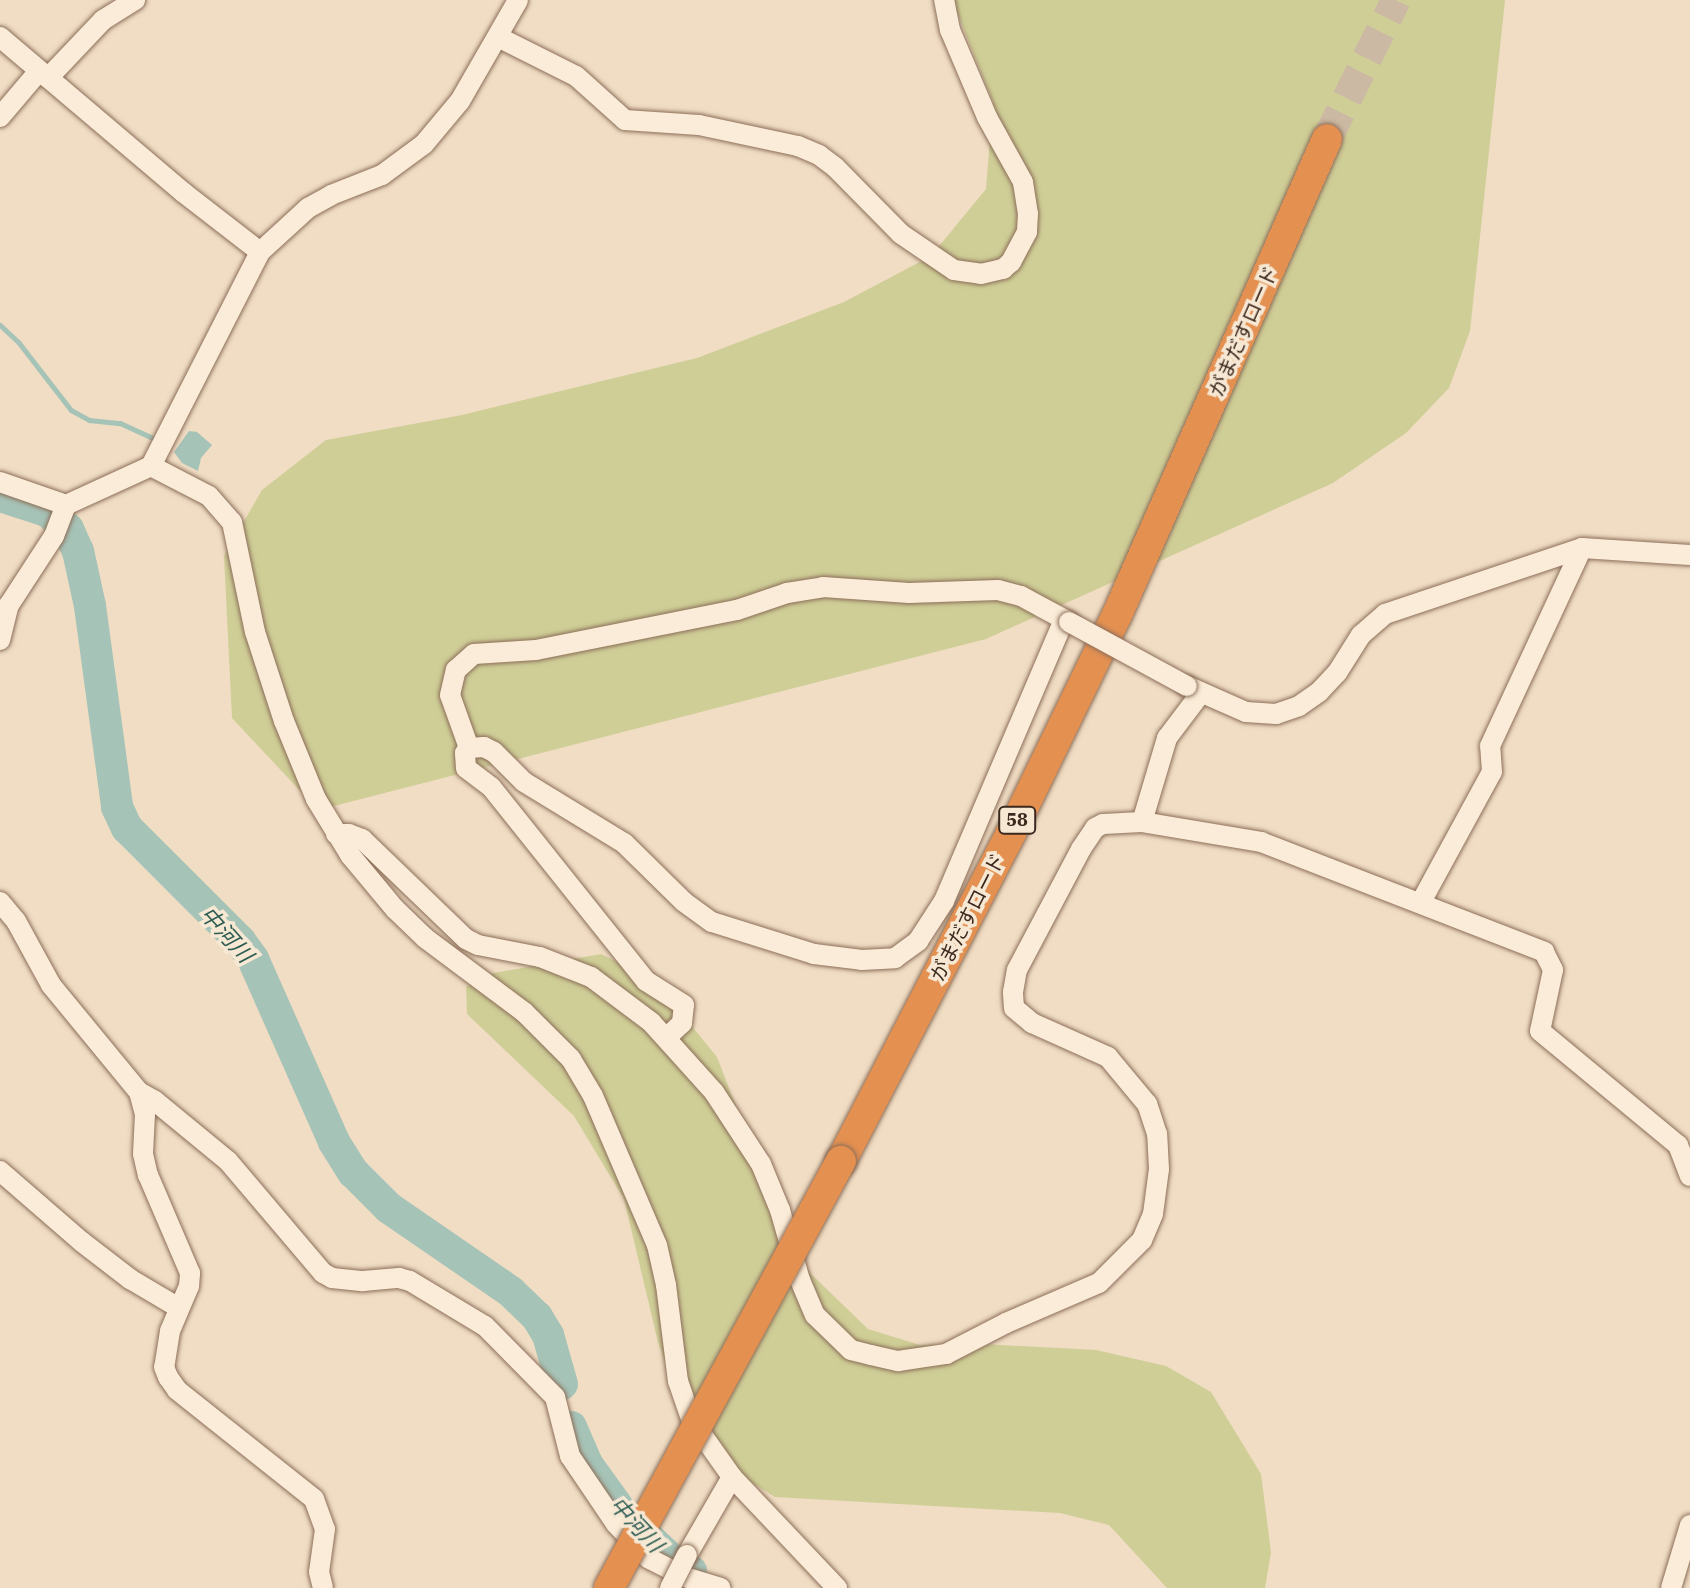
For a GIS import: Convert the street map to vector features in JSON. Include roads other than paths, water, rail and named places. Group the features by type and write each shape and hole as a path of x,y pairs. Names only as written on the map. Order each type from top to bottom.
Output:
{"highway":[{"name":"がまだすロード","path":"609,1588 841,1161 1011,833 1181,473 1327,139"}],"street":[{"path":"0,117 103,20 135,0"},
{"path":"0,640 9,605 54,536 65,510 151,466 260,252 308,208 331,195 382,175 424,144 460,101 518,0"},
{"path":"498,37 576,76 625,120 699,125 798,146 819,155 835,167 901,234 954,270 981,274 1003,269 1011,262 1027,232 1028,214 1023,182 987,117 950,30 944,0"},
{"path":"0,37 184,193 260,252"},
{"path":"151,466 209,496 232,522 255,632 268,675 298,760 336,834 385,898 425,938 524,1012 571,1059 593,1096 657,1245 666,1285 678,1381 691,1419 732,1477 837,1588"},
{"path":"0,482 65,510"},
{"path":"1421,902 1492,772 1490,746 1582,548"},
{"path":"469,748 454,713 451,680 463,661 474,654 567,644 737,610 787,593 823,587 909,593 998,590 1021,596 1194,690 1260,714 1276,714 1299,706 1319,692 1337,673 1361,635 1385,614 1582,548 1690,555"},
{"path":"666,1038 682,1023 684,1005 646,981 491,787 466,768 465,753 469,748 484,747 494,752 524,782 624,843 684,902 712,922 814,954 871,961 895,958 918,941 944,901 1067,620"},
{"path":"1142,822 1167,738 1194,690"},
{"path":"336,834 349,834 362,839 466,939 478,945 540,957 591,977 631,1004 666,1038 714,1092 761,1164 786,1227 807,1301 829,1333 851,1350 898,1361 946,1354 1006,1323 1099,1283 1142,1240 1153,1214 1159,1169 1157,1134 1147,1104 1108,1057 1032,1023 1014,1008 1017,970 1095,828 1113,822 1142,822 1261,842 1544,952 1553,970 1540,1031 1678,1145 1690,1176"},
{"path":"0,902 16,921 51,985 139,1092 155,1101 228,1161 323,1273 332,1278 363,1281 399,1278 453,1304 485,1326 568,1410 570,1456 616,1524 648,1558 664,1568 720,1588"},
{"path":"139,1092 145,1114 143,1154 148,1175 190,1273 165,1354 168,1377 177,1390 314,1499 325,1529 319,1572 323,1588"},
{"path":"0,1171 94,1251 179,1308"},
{"path":"670,1588 732,1477"},
{"path":"1671,1588 1690,1525"}],"waterway":[{"path":"0,325 19,343 71,410 89,420 120,423 157,440"},
{"name":"中河川","path":"0,496 47,511 68,529 78,551 90,606 117,807 127,828 240,941 253,959 334,1142 353,1172 389,1208 511,1292 537,1317 548,1335 562,1384"},
{"name":"中河川","path":"571,1427 587,1464 623,1514 672,1560 691,1571"}],"tunnel":[{"path":"1327,139 1396,0"}]}
